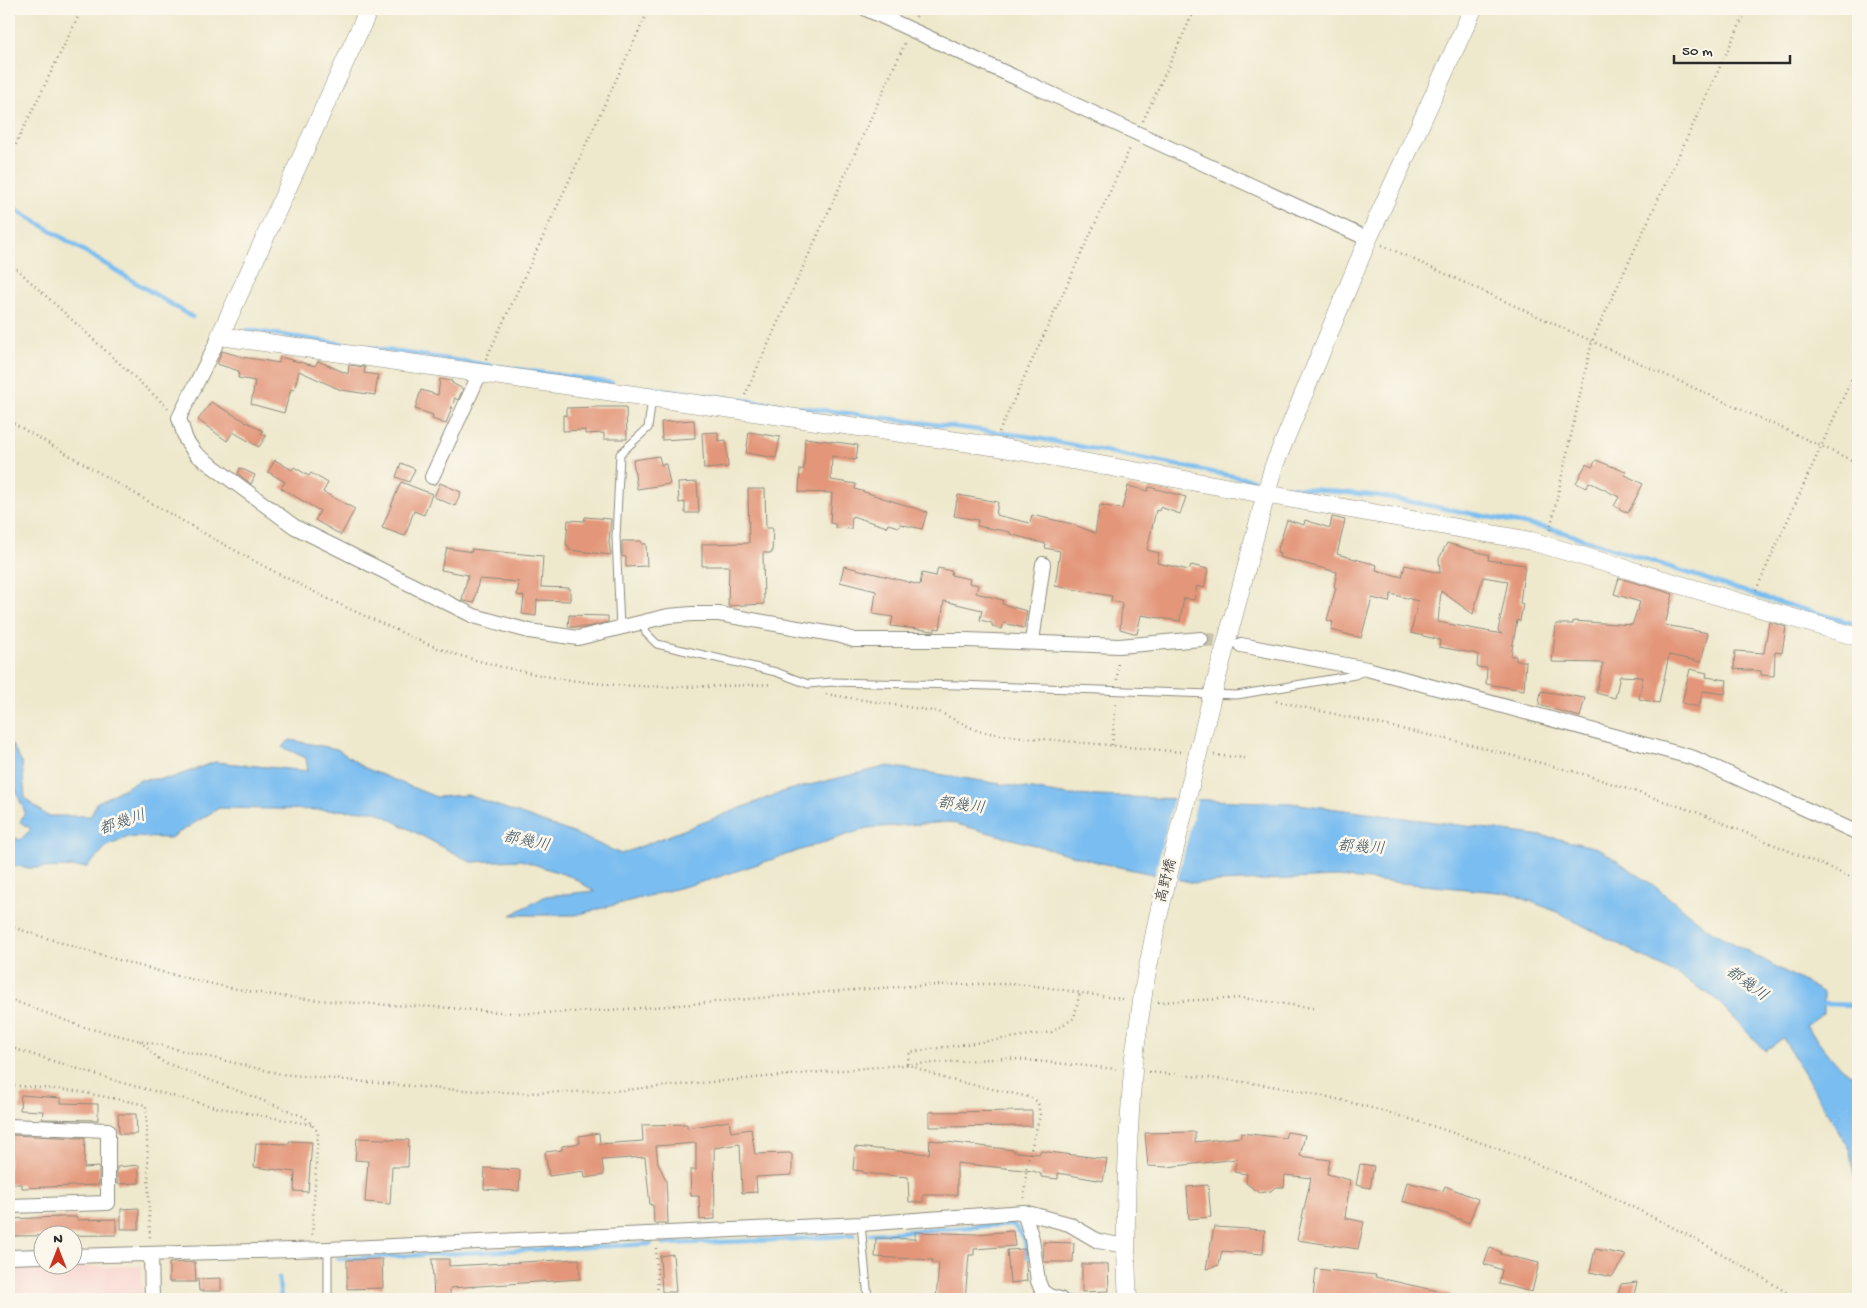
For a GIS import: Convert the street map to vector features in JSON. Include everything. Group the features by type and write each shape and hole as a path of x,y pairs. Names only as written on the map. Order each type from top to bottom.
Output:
{"street":[{"path":"369,9 220,336 179,418 186,440 196,454 295,527 474,616 530,631 578,638 668,616 720,614 838,635 854,640 1032,641 1119,646 1201,639"},
{"path":"866,9 1368,239"},
{"name":"高野橋","path":"1128,1299 1126,1246 1128,1134 1133,1069 1144,987 1158,917 1212,697 1265,494 1273,468 1368,239 1473,9"},
{"path":"220,336 992,446 1531,541 1858,637"},
{"path":"432,477 480,373"},
{"path":"1032,641 1044,564"},
{"path":"1241,645 1367,669 1694,758 1858,833"},
{"path":"9,1126 108,1130 108,1203 9,1206"},
{"path":"1024,1212 1032,1239 1038,1281 1042,1291 1049,1296 1060,1299"},
{"path":"82,1256 328,1249 656,1234 861,1224 1024,1212 1069,1224 1098,1241 1126,1246"},
{"path":"151,1254 152,1299"},
{"path":"9,1257 32,1256"}],"lane":[{"path":"620,628 616,537 620,454 648,428 652,398"},
{"path":"643,622 646,633 657,644 776,672 808,684 832,682 987,685 1212,697 1237,695 1355,675 1367,669"},
{"path":"861,1224 868,1299"},
{"path":"328,1249 328,1299"}],"path":[{"path":"9,158 82,9"},
{"path":"480,373 649,9"},
{"path":"738,410 920,9"},
{"path":"992,446 1195,9"},
{"path":"1546,546 1592,340 1748,9"},
{"path":"1368,239 1858,463"},
{"path":"9,262 179,418"},
{"path":"1749,605 1858,365"},
{"path":"9,421 219,543 271,571 364,615 463,657 568,680 635,686 692,687 780,684"},
{"path":"1117,686 1118,654"},
{"path":"808,684 831,697 939,712 978,731 1188,752"},
{"path":"1112,745 1117,695"},
{"path":"1274,701 1460,742 1583,774 1699,813 1858,880"},
{"path":"1207,754 1246,758"},
{"path":"9,926 74,947 228,987 311,999 431,1007 545,1013 664,1008 876,989 1000,984 1044,986 1132,1000"},
{"path":"907,1064 910,1052 1052,1032 1074,1018 1080,992"},
{"path":"1150,1001 1168,1003 1242,998 1313,1008"},
{"path":"9,999 83,1027 281,1074 442,1089 525,1093 612,1091 907,1064 1005,1058 1220,1078 1308,1093 1358,1104 1477,1140 1542,1166 1671,1227 1750,1269 1797,1299"},
{"path":"139,1040 161,1061 305,1117 314,1125 318,1132 312,1249"},
{"path":"15,1049 123,1083 215,1107 314,1125"},
{"path":"907,1064 946,1079 1030,1097 1038,1102 1040,1115 1027,1164 1024,1212"},
{"path":"656,1234 658,1299"}],"shaded area":[{"path":"141,1266 142,1299 9,1299 9,1268 32,1268 32,1276 82,1276 82,1267"}],"water":[{"name":"都幾川","path":"9,740 22,763 25,798 47,816 91,816 96,803 140,780 171,778 215,762 308,771 306,758 282,747 290,740 337,749 365,768 436,797 468,795 576,834 621,854 785,791 888,766 1069,795 1291,803 1550,837 1598,848 1653,885 1711,931 1824,993 1824,1013 1806,1026 1835,1062 1858,1080 1858,1181 1854,1175 1850,1151 1783,1038 1765,1051 1715,998 1678,975 1555,911 1509,893 1337,877 1195,883 1105,864 949,822 868,828 709,880 576,915 511,915 546,896 594,891 572,877 521,860 471,862 375,811 219,808 170,838 128,837 106,847 87,867 29,868 9,865 9,834 20,840 31,829 20,822 25,812 9,776"}],"pier":[{"path":"1174,796 1198,797 1177,882 1154,877"}],"building":[{"path":"222,351 243,357 279,363 280,357 315,366 318,361 348,374 349,365 365,367 364,373 378,375 375,395 341,390 299,371 294,390 291,389 284,413 251,404 255,381 238,378 239,371 217,364"},
{"path":"440,379 452,381 452,383 463,389 458,400 455,398 446,424 432,419 433,415 415,409 421,390 438,395"},
{"path":"211,402 263,431 261,433 266,436 259,447 233,432 227,441 198,420"},
{"path":"626,407 627,439 604,439 604,433 585,434 585,430 563,431 563,415 566,416 566,408"},
{"path":"694,420 695,438 662,440 661,422"},
{"path":"718,432 718,441 726,440 728,467 704,469 702,433"},
{"path":"749,432 780,437 776,458 746,453"},
{"path":"805,438 858,445 856,460 832,456 831,480 856,484 855,489 927,512 922,529 900,524 899,527 888,524 887,527 852,516 851,529 836,528 835,524 830,523 832,493 799,492 800,469 804,469"},
{"path":"659,456 661,465 666,464 670,484 637,489 633,460"},
{"path":"275,460 292,470 294,467 309,476 311,473 328,483 323,492 355,509 341,535 315,520 320,511 281,488 285,482 268,472"},
{"path":"1596,460 1626,472 1625,475 1643,484 1628,513 1614,506 1619,497 1589,482 1586,488 1576,483 1586,464 1592,467"},
{"path":"401,463 415,469 409,482 396,477"},
{"path":"240,468 255,475 251,484 238,474"},
{"path":"401,482 432,494 424,515 414,511 405,536 382,528"},
{"path":"697,482 699,513 685,513 685,502 679,503 678,483"},
{"path":"440,483 461,492 455,506 434,497"},
{"path":"1128,486 1148,491 1149,487 1186,497 1180,514 1160,507 1159,511 1156,510 1147,550 1159,553 1157,563 1189,570 1191,565 1208,569 1204,588 1197,586 1194,600 1184,598 1180,621 1141,615 1137,634 1120,629 1122,603 1111,601 1112,596 1055,586 1060,551 1045,548 1046,544 1010,534 1010,532 977,526 978,520 954,516 958,495 998,502 996,515 1030,523 1032,515 1072,524 1095,533 1100,505 1122,509"},
{"path":"748,489 765,489 766,528 773,528 772,553 763,553 764,604 728,606 729,566 702,566 702,544 749,543"},
{"path":"585,517 611,519 609,542 611,555 569,550 569,546 566,545 568,520 584,521"},
{"path":"1332,517 1345,520 1337,554 1377,565 1376,570 1402,577 1405,565 1440,573 1439,559 1447,543 1489,555 1488,560 1525,565 1520,603 1523,604 1520,621 1517,620 1511,656 1516,656 1516,661 1526,661 1524,690 1486,684 1487,668 1477,667 1478,654 1439,647 1440,640 1411,633 1418,601 1391,594 1389,602 1372,598 1361,638 1331,630 1333,622 1327,620 1336,588 1334,587 1337,572 1279,557 1280,553 1277,552 1287,520 1304,525 1305,520 1330,528","holes":["1483,577 1508,581 1498,631 1502,634 1438,622 1441,591 1473,614"]},
{"path":"622,541 641,541 642,544 646,544 647,566 626,567 626,557 622,556"},
{"path":"447,548 472,552 471,549 543,556 541,587 570,588 570,601 537,600 536,616 522,614 524,596 517,595 519,582 479,579 474,603 464,601 462,600 468,575 441,570"},
{"path":"844,566 920,585 922,573 936,576 938,568 952,571 951,575 970,579 969,583 978,585 976,593 1003,600 1002,604 1027,611 1024,628 1004,623 1002,629 992,626 992,623 980,620 982,610 944,601 940,629 935,628 935,631 891,626 893,617 873,614 876,591 840,582"},
{"path":"1619,578 1673,594 1665,625 1708,633 1701,662 1669,655 1659,703 1639,699 1643,677 1620,676 1615,698 1596,693 1603,663 1552,662 1556,624 1573,624 1573,621 1632,625 1640,602 1614,594"},
{"path":"569,615 608,616 608,622 588,627 568,627"},
{"path":"1769,622 1786,627 1782,653 1775,652 1774,676 1761,675 1761,671 1734,669 1735,651 1764,653"},
{"path":"1690,669 1707,673 1706,677 1727,680 1725,694 1703,691 1699,707 1682,703"},
{"path":"1541,691 1585,698 1580,717 1539,705"},
{"path":"21,1095 61,1098 61,1103 98,1104 98,1120 42,1119 43,1111 20,1110"},
{"path":"1032,1111 1032,1126 929,1127 929,1112"},
{"path":"118,1114 136,1114 137,1134 119,1134"},
{"path":"729,1121 731,1132 751,1129 755,1154 790,1153 792,1155 792,1175 756,1177 757,1192 742,1193 740,1144 714,1148 715,1219 700,1220 699,1196 691,1196 690,1170 696,1170 696,1143 656,1146 658,1163 666,1180 668,1223 654,1223 653,1205 650,1205 645,1157 602,1160 604,1175 585,1178 584,1171 549,1176 545,1152 562,1150 562,1146 580,1143 579,1136 599,1133 600,1144 643,1141 642,1125 687,1124 687,1128"},
{"path":"1195,1132 1195,1142 1241,1137 1241,1133 1285,1138 1287,1132 1305,1135 1300,1156 1330,1160 1327,1174 1350,1180 1345,1218 1364,1222 1358,1249 1297,1240 1311,1178 1285,1175 1284,1187 1275,1187 1271,1191 1259,1193 1246,1183 1247,1174 1234,1172 1237,1159 1167,1167 1148,1166 1145,1133"},
{"path":"9,1135 85,1138 84,1168 99,1167 99,1185 22,1188 22,1184 9,1184"},
{"path":"357,1138 409,1140 408,1167 392,1167 390,1204 365,1202 368,1161 355,1160"},
{"path":"930,1140 1014,1150 1014,1152 1040,1154 1040,1151 1107,1159 1103,1181 1058,1173 1058,1179 1041,1177 1041,1174 1033,1171 957,1163 957,1195 923,1195 923,1202 909,1202 908,1177 863,1173 863,1171 853,1170 855,1147 929,1154"},
{"path":"289,1141 312,1142 308,1192 294,1191 295,1172 254,1167 256,1143 289,1144"},
{"path":"1360,1164 1374,1166 1370,1188 1356,1185"},
{"path":"139,1165 139,1183 117,1184 117,1167"},
{"path":"485,1168 520,1170 519,1191 484,1189"},
{"path":"1407,1182 1443,1191 1445,1186 1478,1199 1469,1223 1433,1209 1402,1201"},
{"path":"1208,1185 1211,1217 1189,1219 1187,1187"},
{"path":"139,1208 139,1229 121,1229 121,1209"},
{"path":"76,1217 77,1220 116,1219 116,1235 82,1235 82,1226 32,1226 32,1236 9,1236 9,1219"},
{"path":"1214,1227 1265,1230 1263,1254 1222,1251 1219,1265 1206,1269"},
{"path":"1013,1231 1015,1246 974,1249 974,1255 969,1255 965,1299 936,1299 939,1263 932,1263 933,1260 875,1257 876,1238 915,1239 915,1232 977,1234"},
{"path":"1043,1242 1074,1243 1073,1262 1044,1262"},
{"path":"1490,1248 1501,1252 1500,1254 1539,1263 1532,1292 1499,1284 1502,1270 1484,1264"},
{"path":"1025,1249 1027,1281 1010,1283 1007,1250"},
{"path":"1595,1249 1626,1255 1612,1277 1590,1272"},
{"path":"673,1254 676,1292 662,1292 660,1256"},
{"path":"382,1259 383,1288 347,1289 347,1260"},
{"path":"432,1259 449,1259 449,1266 579,1259 580,1279 450,1288 450,1299 434,1299"},
{"path":"195,1262 196,1282 169,1282 169,1263"},
{"path":"1082,1264 1108,1264 1109,1291 1082,1292"},
{"path":"1316,1269 1376,1275 1375,1277 1451,1294 1450,1299 1313,1298"},
{"path":"221,1278 221,1291 199,1291 198,1279"},
{"path":"1637,1282 1633,1299 1617,1299 1621,1284"}],"waterway":[{"path":"9,205 192,317"},
{"path":"247,330 612,383"},
{"path":"649,388 1026,436 1253,480"},
{"path":"1289,487 1380,496 1556,530 1761,597 1858,625"},
{"path":"1819,1004 1858,1005"},
{"path":"870,1234 1013,1224 1024,1238 1028,1257"},
{"path":"663,1244 781,1240 854,1235"},
{"path":"338,1259 651,1244"},
{"path":"279,1278 281,1299"},
{"path":"1062,1295 1091,1299"}],"tunnel":[{"path":"1201,639 1235,644"}]}
